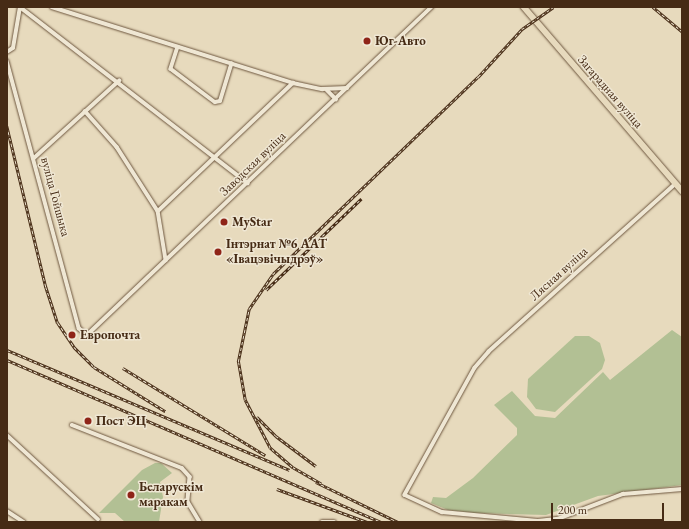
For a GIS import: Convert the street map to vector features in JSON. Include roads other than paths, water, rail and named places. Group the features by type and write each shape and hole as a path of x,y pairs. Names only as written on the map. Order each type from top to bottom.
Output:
{"main road":[{"name":"Загарадная вуліца","path":"524,7 682,191"}],"street":[{"path":"7,52 13,48 20,7 119,81 216,156 248,183"},
{"path":"52,7 293,83 327,89 348,88"},
{"name":"Заводская вуліца","path":"88,335 432,7"},
{"path":"178,47 171,69 215,102 220,101 231,64"},
{"name":"вуліца Гойшыка","path":"7,60 80,328 88,335"},
{"path":"34,158 85,110 119,81"},
{"path":"158,211 293,83"},
{"path":"327,89 336,99"},
{"path":"85,110 117,147 158,211 166,260"},
{"name":"Лясная вуліца","path":"676,184 489,352 465,387 405,495 422,506 468,516 538,521 558,519 624,494 682,489"},
{"path":"72,424 182,468 190,477 188,502 200,522"},
{"path":"7,435 98,519"},
{"path":"7,511 24,522"},
{"path":"322,522 334,522"}],"railway":[{"path":"321,484 292,467 270,448 245,400 238,362 249,309 273,274 478,77 522,29 553,7"},
{"path":"653,7 682,31"},
{"path":"7,126 46,287 58,323 74,347 94,367 165,411"},
{"path":"266,290 361,199"},
{"path":"7,350 290,470"},
{"path":"7,360 382,522"},
{"path":"123,368 265,455"},
{"path":"257,417 276,436 316,466"},
{"path":"316,482 398,522"},
{"path":"277,489 367,522"}],"place":[{"name":"Юг-Авто","path":"367,41"},
{"name":"MyStar","path":"224,222"},
{"name":"Інтэрнат №6 ААТ «Івацэвічыдрэў»","path":"218,252"},
{"name":"Европочта","path":"72,335"},
{"name":"Пост ЭЦ","path":"88,421"},
{"name":"Беларускім маракам","path":"131,495"}]}
